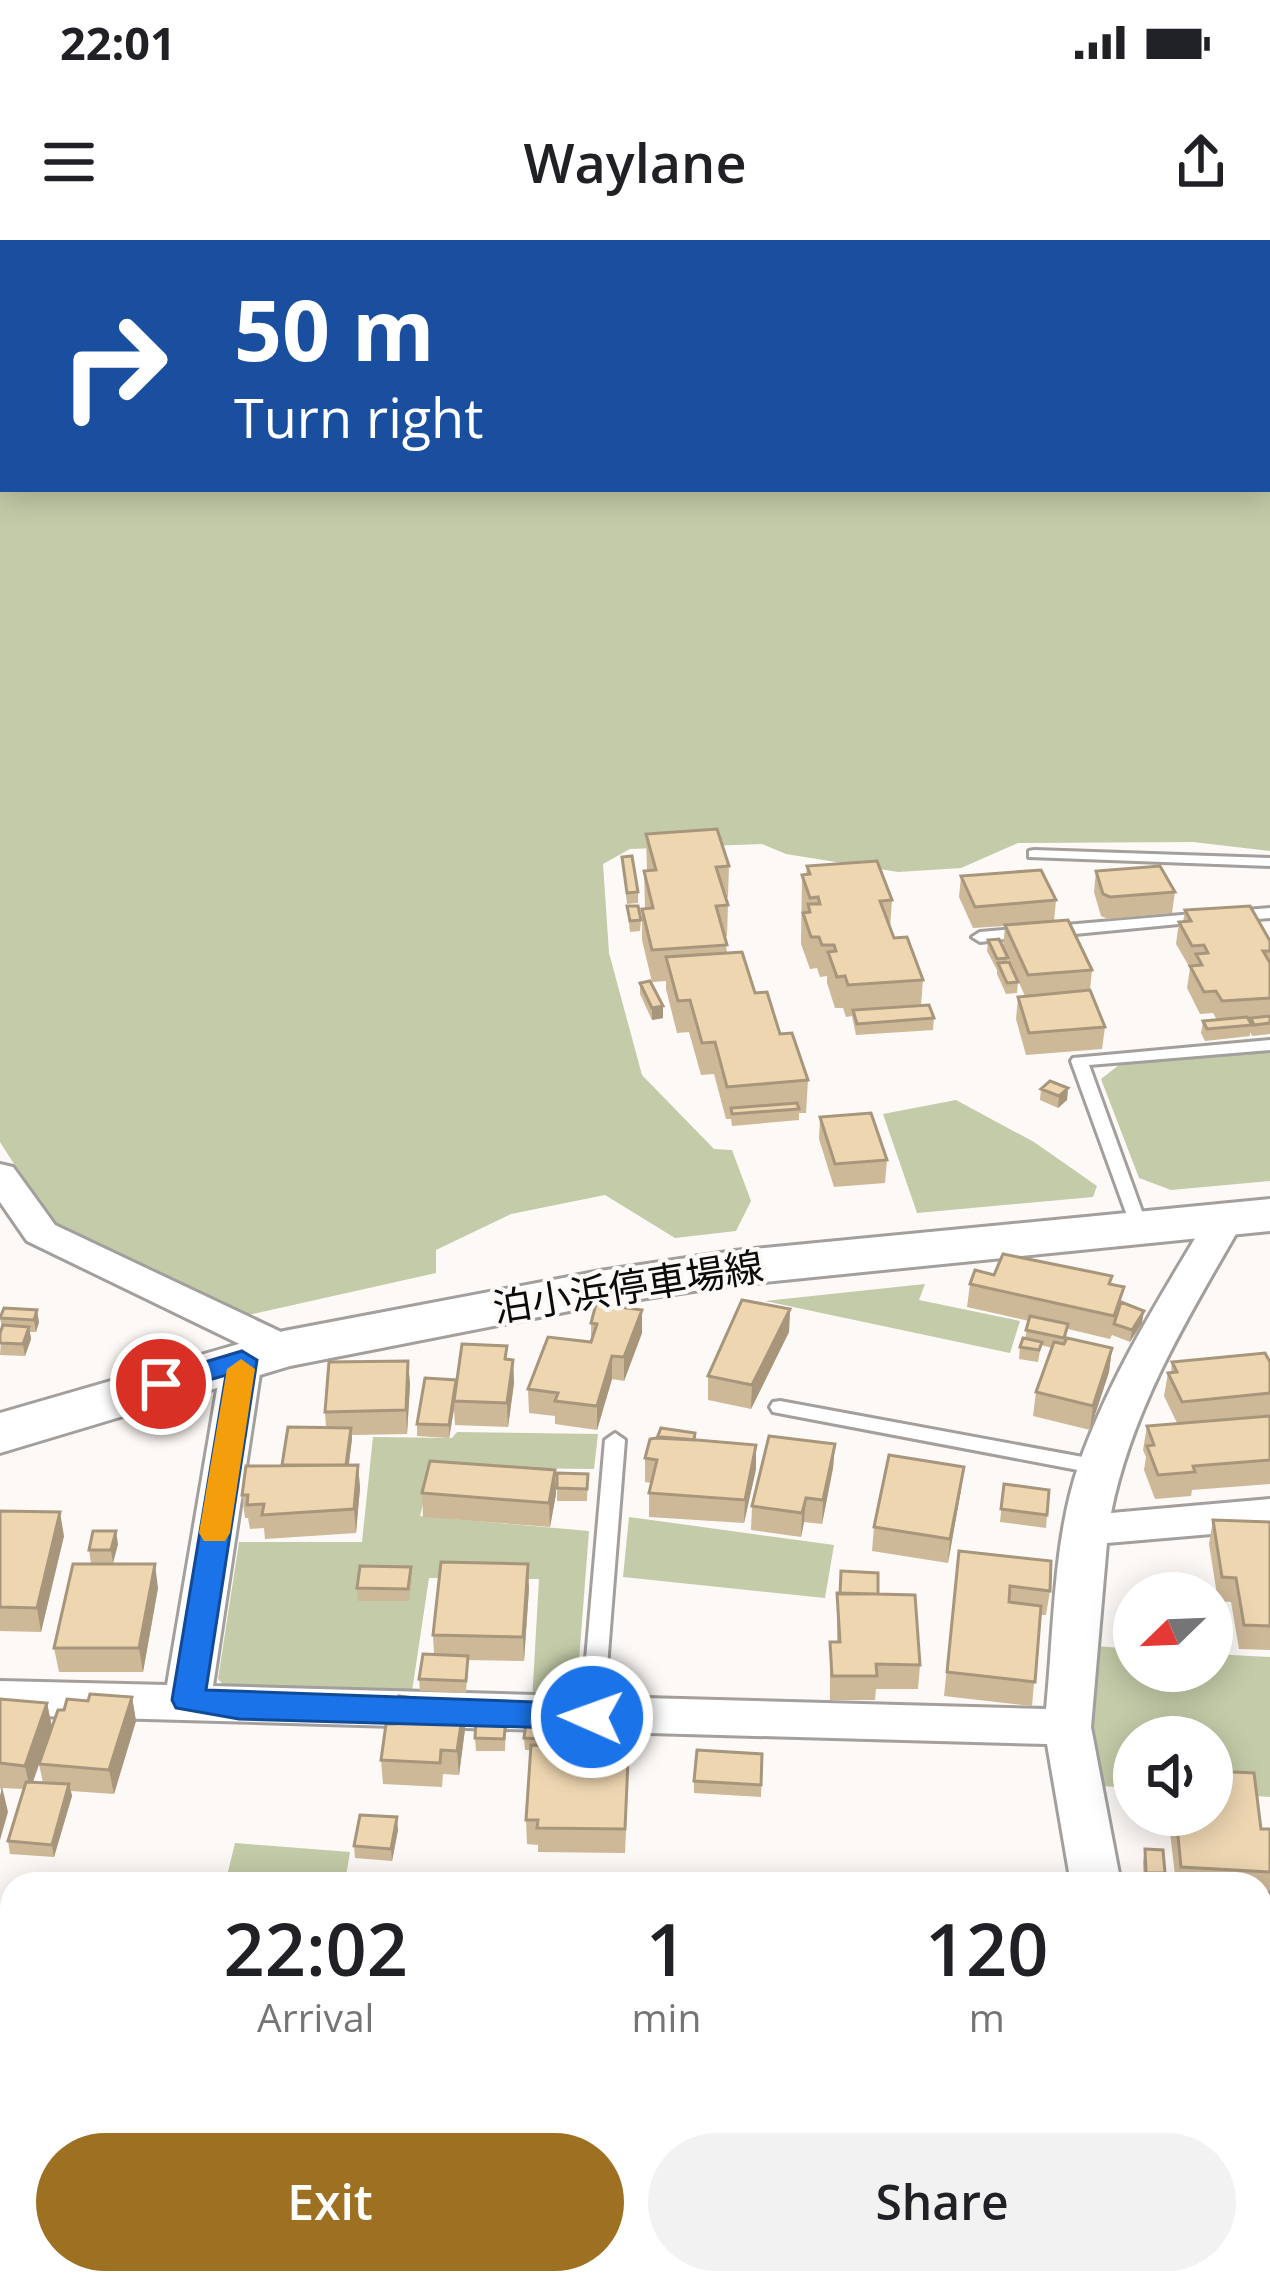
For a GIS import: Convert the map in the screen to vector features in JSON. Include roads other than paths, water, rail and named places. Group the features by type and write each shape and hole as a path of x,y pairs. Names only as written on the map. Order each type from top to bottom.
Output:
{"main road":[{"name":"泊小浜停車場線","path":"0,1433 263,1355 484,1309 734,1268 1248,1217"}],"street":[{"path":"3,1185 41,1233 263,1355 188,1700"},
{"path":"1094,1872 1068,1726 1086,1530 1100,1467 1138,1367 1248,1217"},
{"path":"1086,1530 1270,1514"},
{"path":"0,1698 1068,1726"}],"lane":[{"path":"1034,854 1270,862"},
{"path":"980,938 1270,913"},
{"path":"1138,1228 1079,1061 1270,1045"},
{"path":"780,1407 1100,1467"},
{"path":"592,1717 615,1440"}]}
